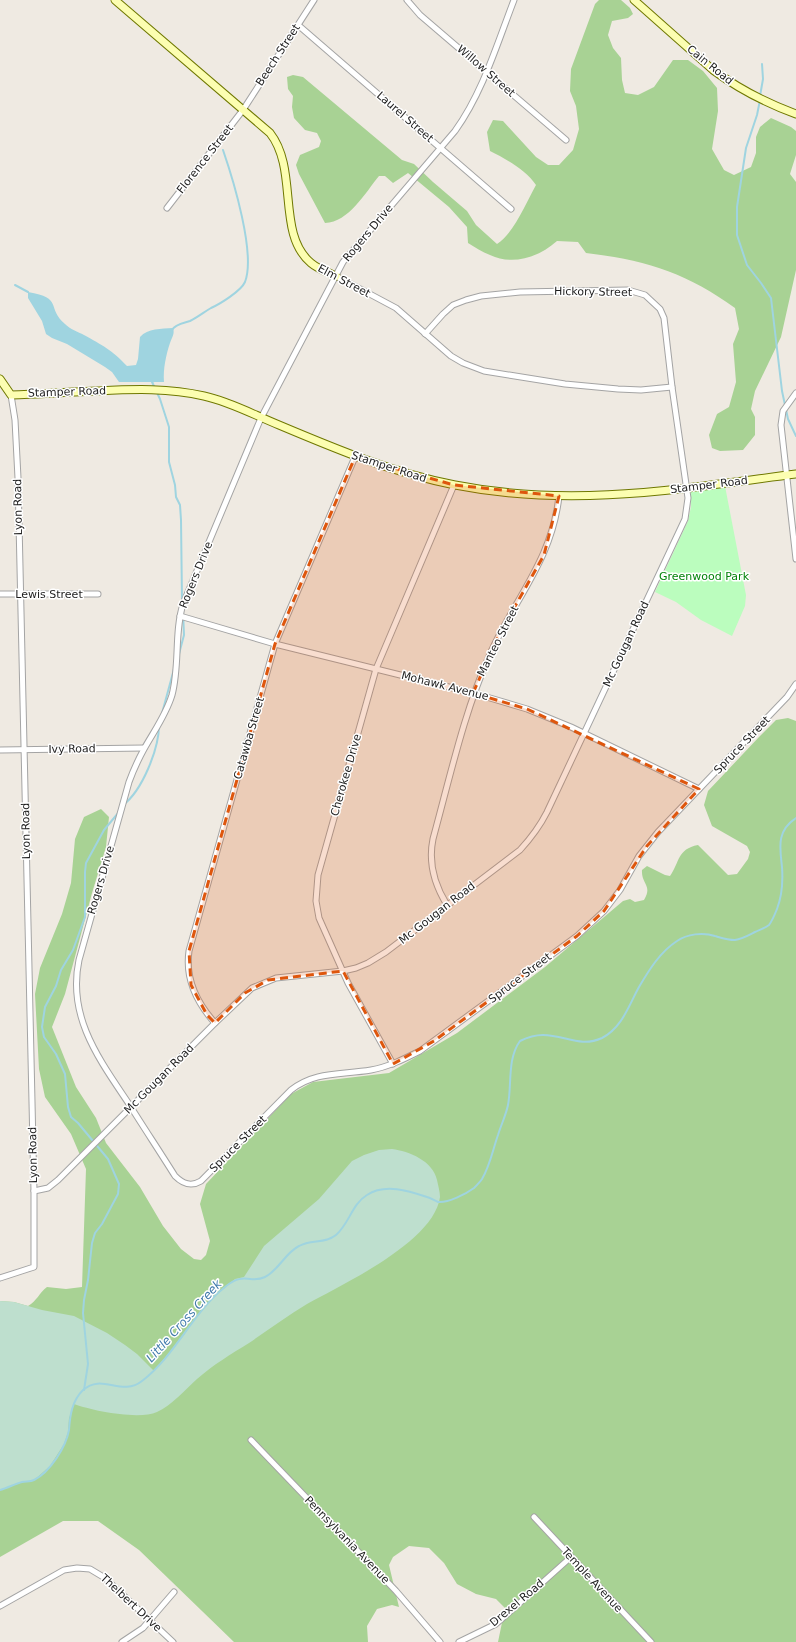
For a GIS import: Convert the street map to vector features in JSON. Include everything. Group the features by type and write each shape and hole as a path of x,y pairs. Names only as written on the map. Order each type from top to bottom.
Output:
{"street":[{"name":"Elm Street","path":"115,0 270,133 280,148 285,164 292,229 298,246 311,263 318,268 396,308 438,346 463,363 484,371 565,384 618,389 640,390 672,387"},
{"name":"Beech Street","path":"243,110 314,0"},
{"name":"Willow Street","path":"407,0 420,15 566,140"},
{"name":"Rogers Drive","path":"185,1184 175,1176 101,1062 86,1032 77,1003 75,981 78,960 87,927 129,782 144,748 160,723 172,695 180,616 186,595 261,418 343,262 441,148 465,117 479,90 514,0"},
{"name":"Cain Road","path":"634,0 726,80 755,97 796,114"},
{"name":"Laurel Street","path":"298,25 512,209"},
{"name":"Florence Street","path":"167,208 243,110"},
{"name":"Hickory Street","path":"425,334 453,305 481,296 520,292 628,290 645,295 660,309 664,318 686,488"},
{"path":"0,379 10,395"},
{"name":"Stamper Road","path":"10,395 143,389 166,390 204,396 225,402 355,457 416,476 454,485 504,493 559,496 619,495 796,474"},
{"path":"796,393 785,407 781,419 796,558"},
{"name":"Lyon Road","path":"0,1278 34,1267 34,1191 20,594 15,420 10,395"},
{"name":"Catawba Street","path":"215,1023 200,1004 194,993 189,976 188,959 275,644 355,457"},
{"name":"Cherokee Drive","path":"392,1064 343,971 319,918 316,901 316,888 318,875 376,668 454,485"},
{"name":"Mc Gougan Road","path":"34,1191 48,1188 58,1180 245,992 260,983 276,978 343,971 368,963 379,957 520,850 533,836 547,812 684,519 688,502 686,488"},
{"name":"Manteo Street","path":"447,905 433,873 431,847 473,693 500,633 544,555 555,522 559,496"},
{"name":"Lewis Street","path":"0,594 98,594"},
{"name":"Mohawk Avenue","path":"180,616 275,644 473,693 527,709 547,716 699,789"},
{"name":"Spruce Street","path":"185,1184 194,1184 201,1181 291,1090 301,1083 321,1075 370,1070 392,1064 420,1051 576,936 613,901 632,867 647,846 787,697 796,684"},
{"name":"Ivy Road","path":"0,750 144,748"},
{"name":"Pennsylvania Avenue","path":"251,1440 396,1591 440,1642"},
{"name":"Temple Avenue","path":"534,1517 651,1642"},
{"name":"Drexel Road","path":"459,1642 496,1624 571,1557"},
{"name":"Thelbert Drive","path":"0,1606 60,1572 68,1569 90,1569 101,1575 173,1642"},
{"path":"122,1642 136,1634 174,1592"}],"highlighted area":[{"path":"355,457 454,485 559,496 544,555 500,633 473,693 527,709 699,789 647,846 604,911 577,936 434,1041 393,1064 343,971 268,980 245,993 215,1023 207,1015 191,985 189,951 275,644"}],"green space":[{"path":"599,0 621,0 630,8 633,14 628,18 612,21 608,35 613,48 621,58 622,80 625,93 638,95 654,87 673,60 688,60 703,71 717,88 718,111 712,149 724,170 734,175 751,167 756,153 756,137 760,127 771,118 791,127 796,131 796,155 790,174 796,182 796,270 781,337 755,391 751,409 755,417 755,435 743,450 720,451 712,448 709,435 717,414 729,407 736,382 733,344 739,329 735,308 717,296 683,277 647,264 586,253 578,242 557,241 550,247 534,255 517,260 508,260 490,255 468,243 467,227 449,207 408,173 393,183 385,176 379,176 356,206 342,218 325,223 299,174 296,165 300,155 319,147 321,141 317,133 305,130 294,118 292,107 293,96 288,89 287,77 293,75 303,77 402,160 414,164 467,211 476,225 497,244 509,233 524,209 536,185 527,174 509,161 490,151 487,132 493,120 503,121 536,157 548,165 559,165 573,150 579,129 576,106 570,91 571,69 595,4"},
{"name":"Greenwood Park","path":"725,486 746,595 745,606 732,636 701,620 676,602 655,592 688,521 691,507 691,491"},
{"path":"788,718 796,721 796,1642 498,1642 505,1608 496,1599 476,1594 457,1584 444,1563 429,1548 409,1546 393,1557 389,1565 399,1607 392,1605 377,1609 367,1626 368,1642 234,1642 139,1550 98,1521 63,1521 0,1557 0,1301 14,1302 28,1306 34,1302 47,1287 66,1289 82,1287 86,1169 71,1134 45,1097 39,1069 35,994 40,968 62,914 71,883 75,839 84,817 101,809 109,817 106,847 65,994 52,1027 76,1087 96,1118 106,1143 140,1187 163,1226 181,1249 194,1259 201,1260 206,1255 210,1241 200,1204 206,1184 291,1094 313,1082 389,1073 457,1033 545,967 623,901 630,899 635,902 644,900 647,888 642,875 642,870 647,866 670,876 683,853 691,847 698,845 728,875 737,874 748,859 750,852 747,846 712,826 704,805 708,791 776,720"},
{"path":"392,1149 413,1155 431,1167 435,1173 440,1193 434,1214 422,1230 405,1245 385,1260 307,1304 222,1360 197,1379 173,1402 157,1412 139,1415 116,1414 74,1404 69,1418 68,1432 64,1444 50,1466 33,1481 23,1482 0,1490 0,1301 14,1302 42,1310 74,1316 107,1333 125,1345 137,1354 154,1371 214,1297 235,1279 244,1277 264,1246 319,1199 352,1161 379,1150"}],"water":[{"path":"28,292 46,297 53,304 59,318 67,326 107,348 127,366 136,365 140,337 143,334 155,330 173,328 174,330 165,362 164,382 119,382 112,372 105,367 67,344 52,338 46,334 42,321 28,298"}],"waterway":[{"path":"760,96 763,79 762,64"},
{"path":"760,100 757,115 746,148 737,207 737,235 747,265 771,298 782,391 788,419 796,436"},
{"path":"172,330 177,325 196,318 225,300 243,286 245,282 248,269 246,236 237,197 223,150"},
{"path":"15,285 28,292"},
{"path":"154,381 152,382 160,399 169,427 169,462 175,485 176,497 180,505 182,601"},
{"path":"179,654 184,635 183,611"},
{"path":"161,717 174,669"},
{"path":"123,805 137,790 148,769 156,746 159,725"},
{"path":"84,1390 88,1364 83,1313 92,1243 95,1233 102,1224 118,1194 119,1184 108,1159 78,1123 71,1117 68,1107 65,1074 56,1054 44,1037 42,1027 45,1007 56,986 61,970 73,950 85,917 86,863 104,830 119,812"},
{"name":"Little Cross Creek","path":"0,1490 22,1482 34,1480 51,1465 65,1444 69,1430 72,1408 79,1394 83,1390 90,1385 105,1384 127,1387 142,1381 165,1359 193,1321 213,1297 225,1287 237,1280 260,1279 265,1277 299,1246 332,1238 344,1225 362,1199 367,1195 381,1189 397,1189 442,1202 457,1198 474,1188 482,1179 487,1169 506,1112 513,1056 520,1041 543,1035 587,1042 602,1038 609,1034 620,1022 651,968 665,950 671,945 690,935 700,934 725,939 740,939 769,925 779,904 781,894 782,872 780,847 782,834 785,828 796,818"}]}
